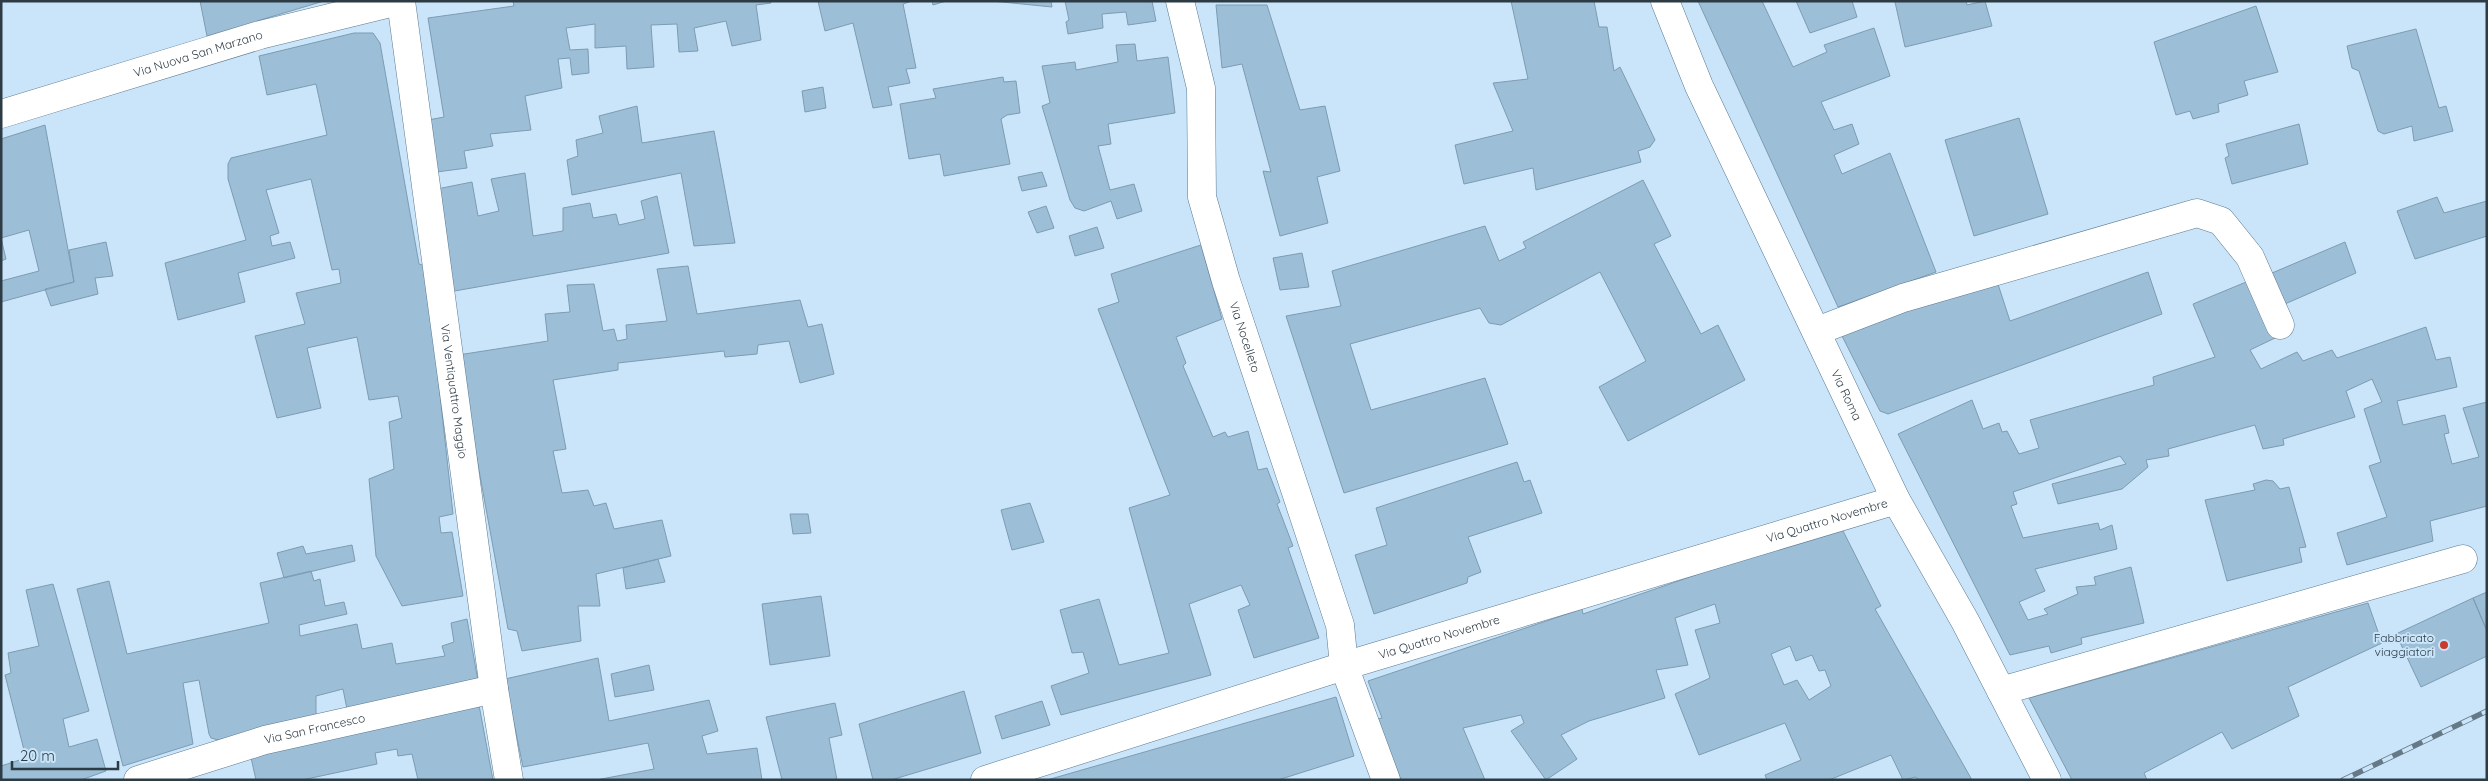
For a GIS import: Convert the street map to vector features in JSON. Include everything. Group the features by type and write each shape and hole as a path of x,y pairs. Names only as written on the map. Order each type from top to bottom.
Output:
{"street":[{"name":"Via Nuova San Marzano","path":"1,114 260,34 400,1"},
{"name":"Via Ventiquattro Maggio","path":"400,1 494,689 509,780"},
{"name":"Via Nocelleto","path":"1180,1 1201,88 1202,197 1226,281 1340,625 1344,666 1386,780"},
{"name":"Via Roma","path":"1665,1 1698,86 1817,331 1896,500 1965,621 2048,780"},
{"path":"1817,331 1903,298 2197,213 2221,221 2250,258 2280,325"},
{"name":"Via Quattro Novembre","path":"985,780 1344,666 1896,500"},
{"path":"2001,691 2463,560"},
{"name":"Via San Francesco","path":"138,780 265,740 494,689"}],"building":[{"path":"200,1 324,1 207,36"},
{"path":"513,1 770,1 771,3 756,5 761,40 732,46 726,21 694,28 698,51 679,52 677,24 651,25 654,67 627,69 626,46 595,48 595,24 566,28 570,50 588,49 589,73 572,75 570,58 558,59 562,88 525,96 531,130 490,134 493,146 464,151 467,168 429,173 423,121 444,117 428,18 514,6"},
{"path":"818,1 912,1 903,4 916,68 906,69 910,83 888,87 892,105 873,108 853,23 825,31"},
{"path":"932,1 946,1 933,5"},
{"path":"992,1 1051,1 1052,7"},
{"path":"1065,1 1152,1 1156,21 1128,25 1126,12 1102,14 1103,28 1068,34 1066,22 1069,20"},
{"path":"1511,1 1594,1 1599,27 1607,27 1614,71 1620,67 1655,140 1650,147 1638,151 1641,162 1536,190 1533,168 1464,184 1455,145 1513,131 1493,83 1528,79"},
{"path":"1698,1 1762,1 1793,67 1827,52 1824,45 1874,28 1890,76 1821,102 1834,130 1852,124 1859,144 1834,155 1842,174 1890,153 1936,272 1838,307"},
{"path":"1796,1 1852,1 1857,17 1810,33"},
{"path":"1892,1 1966,1 1967,5 1985,1 1992,26 1905,47 1895,2"},
{"path":"1216,5 1267,5 1300,110 1325,106 1340,171 1317,177 1328,223 1280,236 1263,171 1271,172 1242,64 1222,68"},
{"path":"2256,6 2278,72 2244,81 2248,95 2218,104 2219,112 2193,119 2190,111 2176,115 2154,42"},
{"path":"2416,29 2439,108 2446,106 2453,131 2414,141 2412,126 2384,134 2378,131 2359,71 2352,68 2347,46"},
{"path":"354,33 373,33 380,43 419,264 426,266 453,514 439,517 441,533 452,532 463,596 402,606 376,556 369,479 394,469 389,422 402,418 398,396 369,400 357,337 307,348 321,408 277,418 255,336 305,324 296,293 341,283 339,269 332,270 311,179 266,190 279,233 270,236 272,246 290,242 295,258 238,273 245,302 178,320 165,263 246,240 228,179 228,164 231,158 327,135 316,84 267,95 259,56"},
{"path":"1135,44 1137,61 1168,57 1175,113 1108,124 1111,144 1098,146 1110,190 1134,184 1142,211 1117,219 1111,201 1084,211 1075,208 1070,200 1042,106 1050,103 1042,66 1075,62 1076,70 1118,62 1116,45"},
{"path":"1003,77 1004,82 1016,81 1020,113 1007,115 1001,119 1010,164 944,176 940,154 909,159 900,104 936,98 933,89"},
{"path":"823,87 826,108 805,112 802,91"},
{"path":"637,106 642,143 714,131 735,243 694,246 681,173 572,195 567,160 578,156 576,140 603,133 599,116"},
{"path":"2019,118 2048,214 1974,236 1945,140"},
{"path":"2299,124 2308,164 2232,184 2225,158 2229,156 2226,144"},
{"path":"45,125 74,282 1,302 1,281 39,271 29,230 1,238 1,139"},
{"path":"1042,172 1047,186 1022,191 1018,177"},
{"path":"525,173 533,236 563,231 563,208 590,203 593,218 616,214 619,225 645,219 641,201 657,196 669,253 449,292 432,190 472,182 478,216 499,211 491,179"},
{"path":"1643,180 1671,236 1654,244 1701,334 1718,325 1745,380 1628,441 1599,387 1646,361 1600,272 1501,325 1489,323 1480,308 1350,344 1371,410 1485,378 1508,444 1344,493 1286,316 1341,306 1332,271 1485,226 1499,261 1526,248 1523,242"},
{"path":"2437,197 2444,213 2487,201 2487,236 2415,259 2397,211"},
{"path":"1046,206 1054,228 1037,233 1028,212"},
{"path":"1097,227 1104,248 1075,256 1069,236"},
{"path":"1,238 6,259 1,261"},
{"path":"106,242 113,276 95,278 98,294 51,306 45,289 74,282 69,250"},
{"path":"2345,242 2356,273 2278,307 2265,276"},
{"path":"1201,245 1222,319 1176,337 1186,363 1183,366 1213,437 1225,432 1228,437 1248,431 1258,470 1267,468 1280,502 1277,504 1293,546 1288,548 1319,638 1254,658 1238,610 1250,605 1241,585 1189,604 1211,675 1061,715 1051,686 1089,673 1083,652 1072,653 1060,610 1099,599 1119,665 1169,653 1129,508 1170,495 1098,309 1119,302 1111,274"},
{"path":"1302,253 1309,287 1280,290 1273,258"},
{"path":"688,266 697,314 800,300 808,327 822,324 834,374 800,383 789,341 758,345 757,354 725,357 724,351 618,363 618,370 553,380 566,449 553,451 562,493 588,490 594,506 606,503 614,529 662,520 671,556 596,574 600,606 578,606 581,641 522,651 517,631 508,629 458,355 548,341 545,314 570,312 567,285 594,284 603,331 614,329 617,341 627,339 626,325 667,321 657,269"},
{"path":"2148,272 2162,314 1888,414 1880,411 1842,336 1848,325 1996,278 2010,321"},
{"path":"2251,280 2275,338 2250,350 2261,369 2297,352 2303,361 2332,350 2337,358 2426,327 2436,360 2450,357 2457,387 2397,401 2403,425 2445,415 2449,433 2444,434 2452,464 2479,457 2463,408 2487,402 2487,506 2430,521 2433,541 2347,565 2337,533 2387,517 2369,466 2381,462 2364,409 2382,402 2372,379 2346,391 2355,417 2283,439 2284,445 2263,449 2255,425 2168,449 2169,456 2146,460 2148,467 2122,489 2058,504 2052,484 2126,464 2120,456 2013,492 2017,504 2011,506 2023,538 2098,523 2100,530 2112,525 2117,549 2035,569 2045,591 2019,602 2028,620 2048,614 2044,609 2078,594 2076,587 2096,585 2094,577 2131,567 2144,623 2081,638 2082,644 2051,653 2049,646 2010,655 1898,434 1972,400 1983,429 1999,423 2002,432 2007,431 2019,454 2039,448 2030,420 2154,385 2153,377 2215,357 2193,304"},
{"path":"1517,462 1524,482 1530,480 1542,513 1468,537 1481,572 1468,577 1467,583 1374,614 1355,555 1387,545 1376,508"},
{"path":"2266,480 2273,481 2280,489 2289,487 2306,547 2299,548 2302,562 2227,581 2205,500 2255,490 2253,484"},
{"path":"1030,503 1044,542 1012,550 1001,510"},
{"path":"790,514 808,514 811,533 793,534"},
{"path":"1840,525 1881,606 1875,609 1972,780 1918,780 1916,777 1903,780 1891,755 1829,780 1767,780 1765,775 1801,760 1785,723 1699,755 1675,694 1710,678 1695,630 1720,623 1715,604 1675,618 1688,665 1656,670 1665,698 1589,721 1561,735 1577,759 1546,780 1511,731 1524,723 1521,715 1463,728 1485,780 1401,780 1377,719 1382,718 1368,681 1582,609 1583,614","holes":["1790,646 1796,661 1812,655 1819,671 1825,670 1831,686 1809,700 1797,680 1784,685 1771,654"]},
{"path":"352,545 355,561 284,578 277,553 303,546 306,554"},
{"path":"658,559 665,582 626,589 623,568"},
{"path":"311,571 314,581 320,579 325,606 344,602 347,614 299,625 300,636 357,624 362,649 392,643 396,664 445,656 442,646 454,642 451,623 467,619 478,681 347,709 343,689 316,696 316,716 218,740 211,738 209,734 199,680 183,683 193,744 123,766 77,589 109,581 127,654 269,623 260,583"},
{"path":"53,584 89,711 63,719 69,747 97,739 106,771 81,780 1,780 1,766 26,758 5,675 11,673 8,653 39,646 26,590"},
{"path":"2487,592 2487,631 2473,598"},
{"path":"821,596 830,656 770,665 762,604"},
{"name":"Fabbricato viaggiatori","path":"2473,598 2487,631 2487,656 2421,687 2396,634"},
{"path":"2368,603 2382,643 2288,687 2299,716 2232,749 2222,732 2144,773 2147,780 2072,780 2029,698"},
{"path":"598,658 609,721 709,700 718,731 702,736 707,754 757,748 762,780 596,780 654,769 648,743 523,767 505,679"},
{"path":"649,665 654,690 615,697 611,674"},
{"path":"964,691 981,753 891,780 873,780 859,724"},
{"path":"1336,697 1354,756 1278,780 1047,780"},
{"path":"1042,701 1050,725 1002,739 995,716"},
{"path":"835,703 842,735 829,738 837,780 782,780 766,717"},
{"path":"479,705 493,780 418,780 412,754 398,756 397,749 375,753 377,764 302,780 256,780 250,753"}],"railway":[{"path":"2343,780 2487,711"}],"place":[{"name":"Fabbricato viaggiatori","path":"2444,645"}]}
